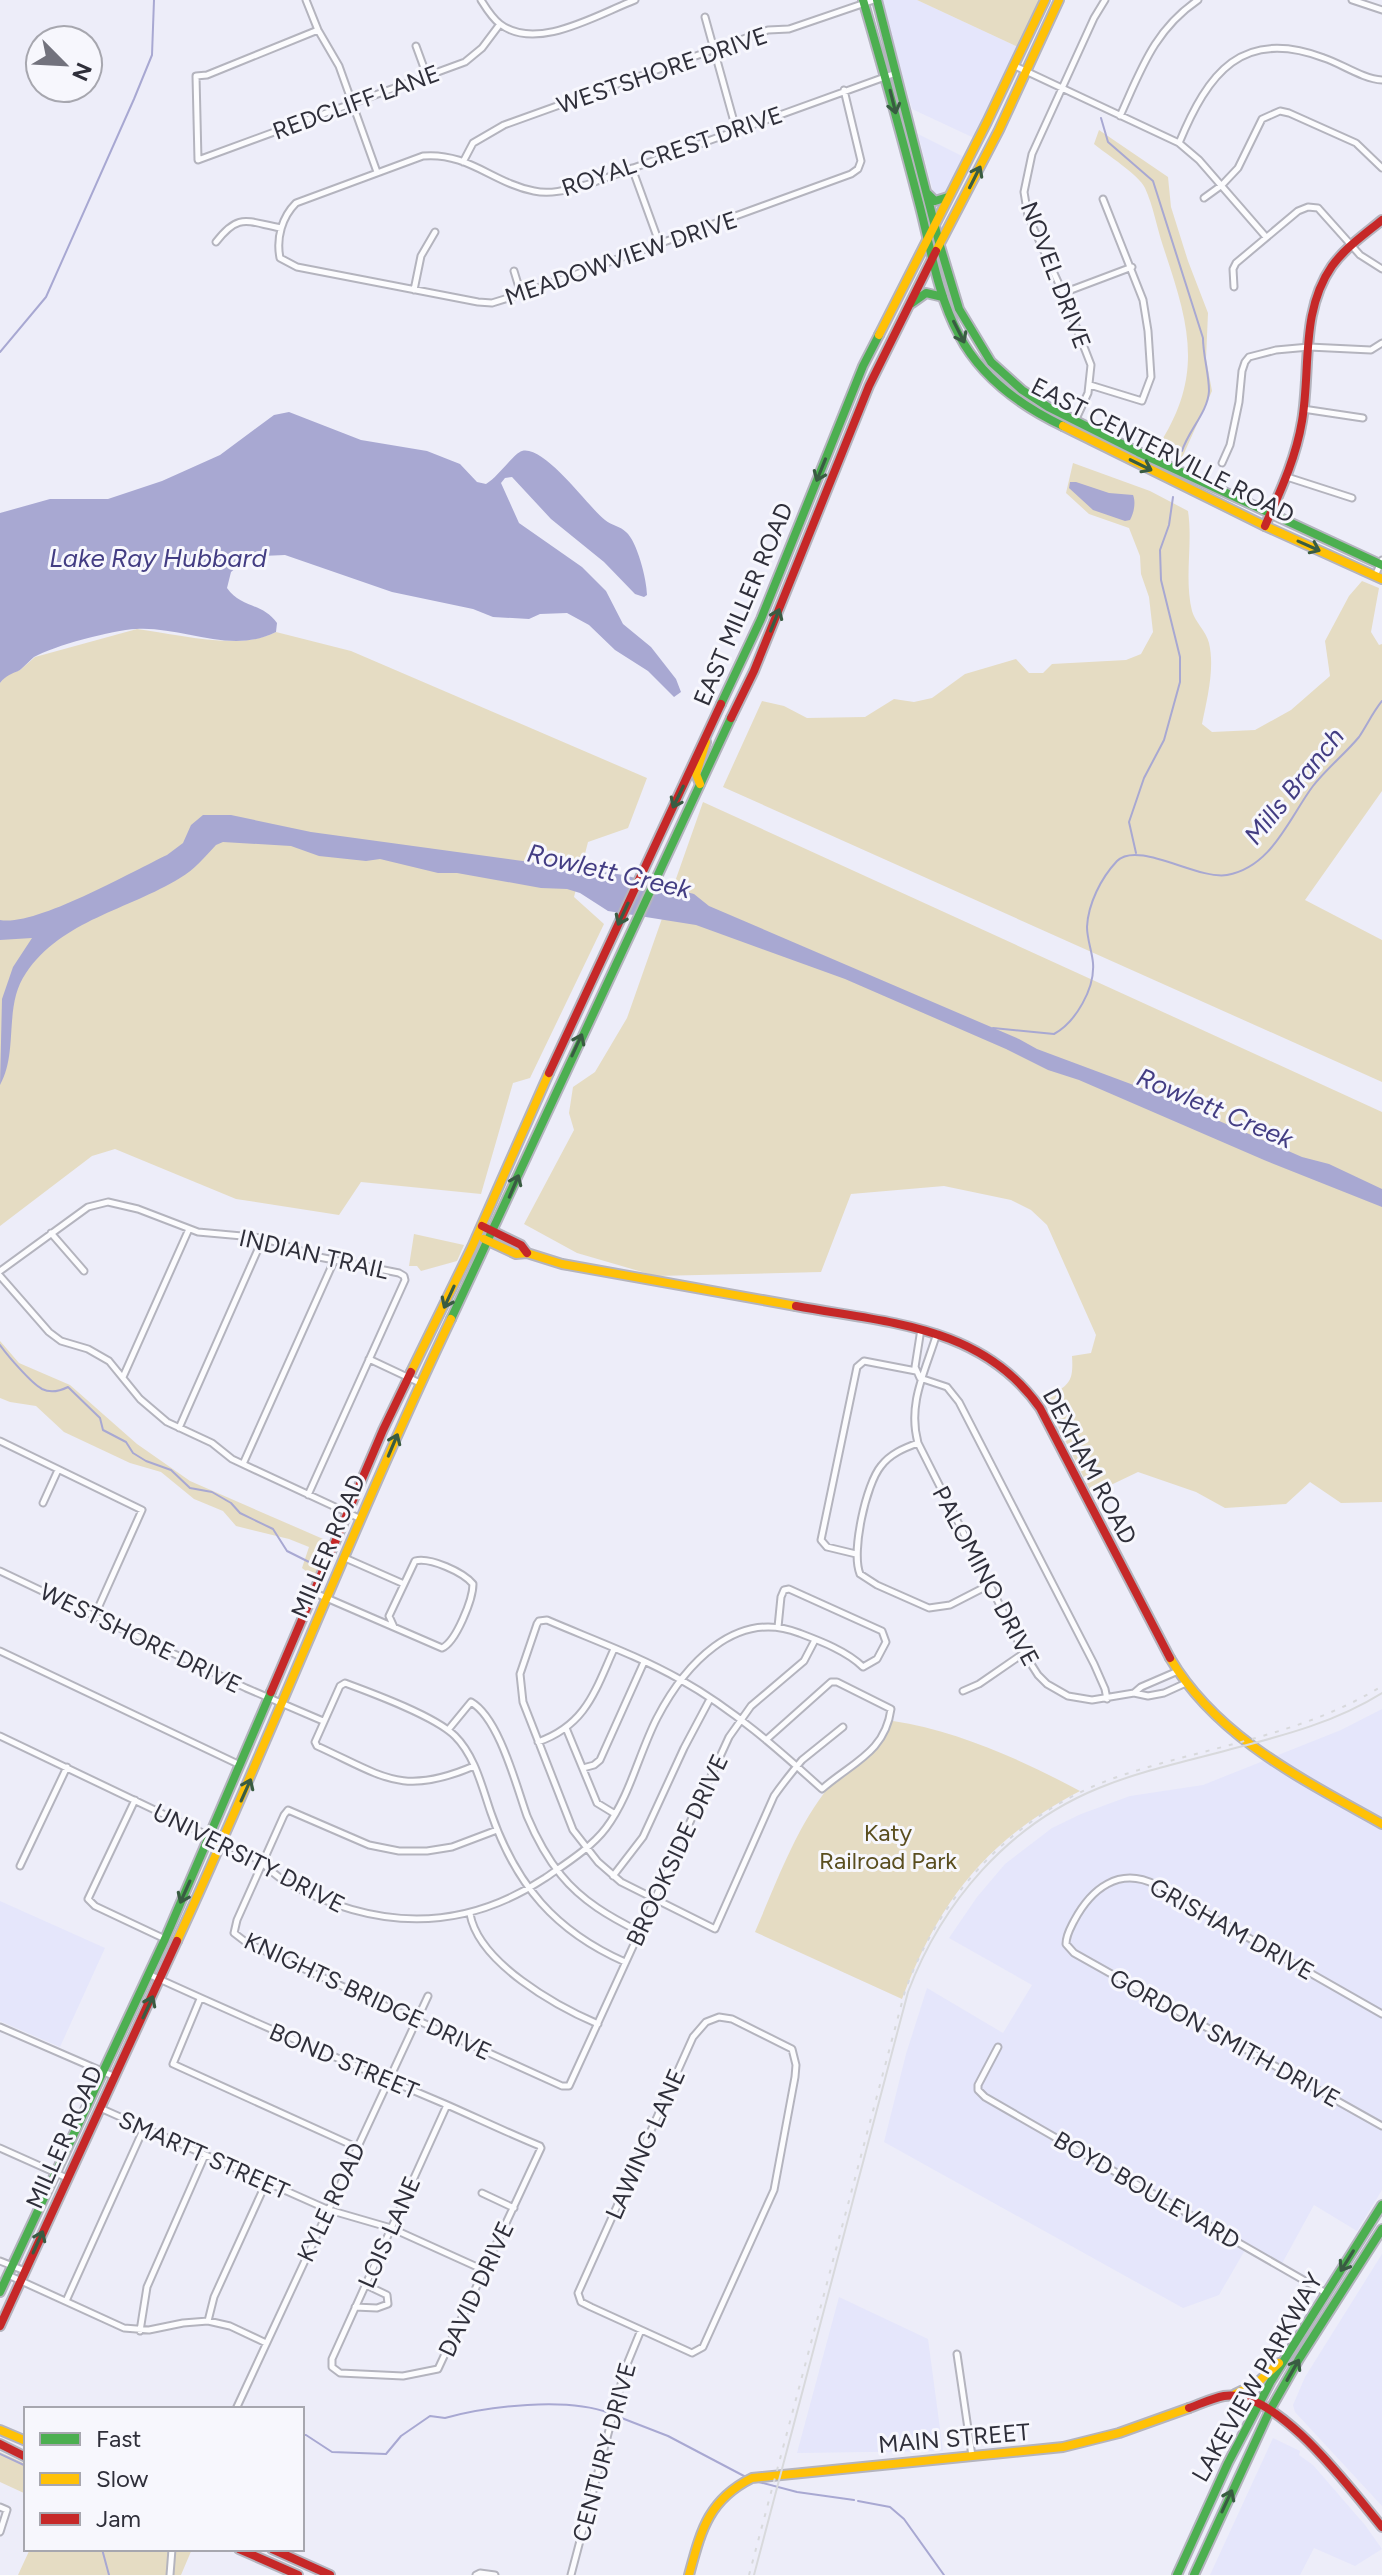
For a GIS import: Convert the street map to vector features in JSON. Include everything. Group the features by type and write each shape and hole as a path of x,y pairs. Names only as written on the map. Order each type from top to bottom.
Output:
{"main road":[{"name":"EAST MILLER ROAD","path":"482,1226 531,1112 761,619 850,398 885,321 1015,66 1045,0"},
{"name":"EAST MILLER ROAD","path":"700,784 744,691 862,402 1059,0"},
{"name":"EAST CENTERVILLE ROAD","path":"870,1 896,73 927,241 943,297 960,337 995,383 1038,414 1378,578"},
{"name":"EAST CENTERVILLE ROAD","path":"870,1 886,77 926,192 959,309 991,362 1022,390 1075,421 1381,563"},
{"path":"926,192 935,201 951,194"},
{"path":"1265,526 1287,477 1303,409 1313,304 1331,268 1382,220"},
{"path":"906,308 927,292 932,291 943,297"},
{"path":"850,398 862,402"},
{"path":"1071,430 1075,421"},
{"path":"731,685 744,691"},
{"path":"700,784 696,774 706,749 706,738"},
{"name":"MILLER ROAD","path":"0,2326 113,2076 161,1980 420,1383 700,784"},
{"name":"MILLER ROAD","path":"0,2292 165,1939 408,1377 482,1226"},
{"name":"DEXHAM ROAD","path":"482,1226 521,1245 527,1253"},
{"name":"DEXHAM ROAD","path":"477,1236 516,1254 527,1253 562,1264 921,1329 989,1355 1010,1371 1033,1397 1186,1683 1211,1711 1261,1753 1382,1824"},
{"path":"313,1597 325,1602"},
{"path":"292,1647 304,1651"},
{"name":"LAKEVIEW PARKWAY","path":"1177,2575 1259,2404 1382,2205"},
{"name":"LAKEVIEW PARKWAY","path":"1194,2575 1270,2410 1381,2234"},
{"path":"1326,2293 1338,2299"},
{"name":"MAIN STREET","path":"689,2575 710,2512 725,2493 745,2481 759,2476 1046,2450 1091,2441 1235,2394 1256,2384 1286,2356"},
{"path":"1235,2394 1259,2404 1292,2425 1382,2527"},
{"path":"0,2430 24,2440"},
{"path":"0,2444 24,2456"},
{"path":"1188,2550 1202,2557"},
{"path":"244,2551 298,2575"},
{"path":"276,2551 330,2575"}],"street":[{"path":"481,0 500,24 533,35 569,28 635,0"},
{"name":"NOVEL DRIVE","path":"1090,385 1091,365 1028,216 1024,192 1032,154 1105,0"},
{"path":"1120,116 1154,42 1171,21 1198,0"},
{"path":"1352,0 1382,10"},
{"path":"308,1 318,30 339,66 377,172"},
{"name":"WESTSHORE DRIVE","path":"463,162 473,143 504,125 768,30 789,29 870,1"},
{"path":"705,17 736,129"},
{"name":"REDCLIFF LANE","path":"318,30 207,75 196,76 198,160 474,57 500,24"},
{"path":"416,46 427,76"},
{"path":"1179,143 1202,93 1215,77 1231,63 1256,50 1274,47 1303,50 1382,80"},
{"path":"1015,66 1179,143 1222,185 1266,237"},
{"name":"ROYAL CREST DRIVE","path":"281,228 296,203 423,156 444,154 517,186 543,193 556,192 589,184 896,73"},
{"name":"MEADOWVIEW DRIVE","path":"281,228 280,258 297,267 492,303 851,174 858,169 860,151 844,90"},
{"path":"1204,198 1238,168 1262,119 1280,111 1356,143 1382,168"},
{"path":"632,168 660,245"},
{"path":"1075,421 1090,385 1142,401 1151,377 1143,300 1103,199"},
{"path":"1234,287 1233,269 1236,263 1298,211 1308,207 1323,212 1360,255 1382,269"},
{"path":"216,242 229,225 242,221 281,228"},
{"path":"414,290 421,256 435,232"},
{"path":"1063,293 1132,267"},
{"path":"514,271 521,294"},
{"path":"1222,463 1234,430 1245,362 1249,357 1276,350 1309,347 1371,350 1382,343"},
{"path":"1303,409 1363,418"},
{"path":"1287,477 1352,498"},
{"path":"1378,578 1381,563"},
{"name":"INDIAN TRAIL","path":"0,1273 88,1207 108,1202 209,1234 263,1238 308,1254 404,1276 403,1285 369,1359"},
{"path":"123,1377 189,1229"},
{"path":"51,1233 84,1271"},
{"path":"179,1428 263,1238"},
{"path":"243,1464 335,1260"},
{"path":"0,1273 49,1332 61,1341 101,1355 140,1399 179,1428 212,1443 243,1464 362,1520"},
{"path":"921,1329 916,1371 920,1378 947,1387 959,1402 1094,1664 1107,1699"},
{"name":"PALOMINO DRIVE","path":"937,1333 927,1368 920,1378 913,1413 918,1443 1038,1675 1059,1692 1080,1699 1107,1699 1134,1693 1148,1696 1186,1683"},
{"path":"308,1495 369,1359 420,1383"},
{"path":"856,1554 827,1547 821,1540 857,1367 864,1361 916,1371"},
{"path":"0,1441 142,1510 95,1615"},
{"path":"918,1443 887,1459 873,1478 856,1554 858,1568 863,1578 929,1608 950,1605 989,1585"},
{"path":"43,1503 58,1470"},
{"path":"345,1558 404,1584"},
{"path":"325,1602 394,1627 435,1646 447,1646 452,1642 468,1605 473,1584 466,1578 419,1559 412,1565 389,1616 394,1627"},
{"name":"WESTSHORE DRIVE","path":"0,1571 323,1721"},
{"path":"789,1589 882,1631 886,1642 877,1659 863,1667 850,1656 778,1627 781,1597 784,1590 789,1589"},
{"path":"766,1740 831,1682 889,1706 890,1718 874,1750 822,1789 797,1766 766,1740 682,1680 543,1619 537,1624 520,1674 523,1702 573,1830 613,1876 632,1890 715,1929 774,1796 797,1766 843,1727"},
{"name":"UNIVERSITY DRIVE","path":"0,1736 209,1836 262,1863 283,1880 352,1911 414,1920 470,1914 501,1903 529,1888 586,1848 604,1831 615,1814 657,1719 702,1656 725,1639 750,1629 778,1627"},
{"name":"BROOKSIDE DRIVE","path":"571,2083 721,1751 740,1720 761,1696 804,1661 815,1640"},
{"path":"538,1742 566,1728 581,1715 592,1699 614,1649"},
{"path":"0,1651 241,1765"},
{"path":"963,1691 979,1684 1024,1653"},
{"path":"583,1768 600,1760 644,1662"},
{"name":"PALOMINO DRIVE","path":"1134,1693 1178,1671"},
{"path":"474,1766 431,1782 399,1782 317,1746 316,1738 340,1686 345,1683 448,1730 463,1746 474,1766 505,1851 529,1888 566,1928 588,1944 625,1962"},
{"path":"613,1876 643,1837 710,1699"},
{"path":"448,1730 471,1702 481,1707 509,1765 529,1819 557,1870 583,1898 608,1916 640,1932"},
{"path":"566,1728 597,1803 615,1814"},
{"path":"20,1866 67,1767"},
{"path":"135,1800 88,1899 95,1906 165,1939"},
{"path":"262,1863 288,1810 369,1845 399,1851 452,1847 497,1830"},
{"name":"KNIGHTS BRIDGE DRIVE","path":"262,1863 237,1920 236,1936 562,2086 571,2083"},
{"name":"GRISHAM DRIVE","path":"1068,1949 1066,1937 1090,1896 1116,1880 1138,1877 1382,2014"},
{"path":"470,1914 471,1922 484,1943 510,1971 557,2005 598,2024"},
{"name":"GORDON SMITH DRIVE","path":"1068,1949 1382,2126"},
{"name":"BOND STREET","path":"148,1974 540,2146"},
{"name":"KYLE ROAD","path":"237,2407 428,1996"},
{"path":"200,1999 173,2064 356,2147"},
{"name":"LAWING LANE","path":"719,2017 732,2019 792,2049 796,2065 774,2190 703,2347 692,2353 641,2330 584,2304 578,2293 693,2037 706,2022 719,2017"},
{"path":"0,2027 113,2076"},
{"name":"BOYD BOULEVARD","path":"998,2047 979,2081 978,2090 985,2097 1326,2293"},
{"name":"LOIS LANE","path":"332,2359 447,2105"},
{"name":"SMARTT STREET","path":"100,2108 329,2210 391,2228 486,2271"},
{"path":"66,2301 144,2128"},
{"name":"DAVID DRIVE","path":"332,2359 332,2367 344,2374 403,2376 438,2369 486,2271 540,2146"},
{"path":"0,2148 67,2178"},
{"path":"140,2331 147,2287 205,2155"},
{"path":"208,2321 214,2297 266,2183"},
{"path":"482,2193 514,2208"},
{"path":"1367,2228 1381,2234"},
{"path":"0,2261 66,2301 124,2328 140,2331 208,2321 230,2326 266,2343"},
{"path":"8,2275 23,2276"},
{"path":"355,2307 377,2308 388,2304 387,2295 366,2285"},
{"name":"CENTURY DRIVE","path":"571,2575 625,2369 641,2330"},
{"path":"957,2354 972,2456"},
{"path":"0,2507 7,2510 0,2532"},
{"path":"170,2575 172,2551"},
{"path":"476,2575 495,2575"}],"shaded area":[{"path":"882,0 917,0 1018,47 974,138 912,109"},
{"path":"918,134 964,157 944,195 934,195"},
{"path":"1382,1709 1382,2190 1357,2231 1314,2205 1279,2269 1245,2250 1219,2295 1183,2308 884,2142 906,2054 927,1988 1003,2033 1032,1985 949,1938 977,1897 1005,1864 1052,1828 1081,1814 1130,1796 1203,1785 1341,1730"},
{"path":"0,1901 105,1948 60,2047 0,2021"},
{"path":"1382,2254 1382,2506 1295,2412 1293,2405 1305,2377"},
{"path":"839,2297 928,2339 943,2451 797,2453"},
{"path":"1273,2438 1300,2451 1299,2455 1313,2465 1382,2549 1355,2566 1314,2548 1300,2575 1210,2575"}],"green space":[{"path":"917,0 1038,0 1039,1 1018,47"},
{"path":"1099,130 1168,177 1171,207 1208,313 1206,359 1212,391 1181,460 1162,440 1184,390 1188,367 1185,321 1145,188 1129,171 1094,144"},
{"path":"1073,463 1150,491 1188,511 1190,599 1193,615 1208,639 1211,653 1210,684 1202,724 1212,732 1255,730 1291,710 1330,676 1325,641 1349,596 1362,581 1379,588 1371,632 1379,645 1382,644 1382,791 1305,900 1382,940 1382,1082 723,787 762,701 784,706 807,718 865,717 894,699 914,702 932,698 965,674 1016,659 1029,673 1043,673 1052,664 1126,660 1141,654 1153,632 1140,556 1129,528 1089,514 1066,493"},
{"path":"137,629 226,641 261,638 276,632 351,651 647,778 628,828 588,842 574,897 604,924 530,1078 513,1083 481,1194 361,1182 339,1215 236,1199 115,1149 92,1156 0,1226 0,683 6,675 20,670 35,657"},
{"path":"703,802 1382,1112 1382,1502 1341,1503 1310,1482 1286,1504 1225,1508 1196,1492 1138,1472 1092,1494 1045,1400 1068,1383 1072,1373 1072,1356 1091,1353 1096,1335 1047,1225 1031,1210 1011,1200 944,1186 851,1194 821,1272 656,1276 577,1253 524,1224 574,1130 569,1113 573,1087 595,1072 627,1018"},
{"path":"414,1234 464,1245 457,1261 421,1271 417,1266 409,1266"},
{"path":"0,1341 19,1363 70,1385 137,1444 190,1481 330,1542 314,1577 302,1568 309,1547 236,1526 223,1511 194,1499 161,1472 130,1463 64,1432 36,1406 0,1398"},
{"name":"Katy Railroad Park","path":"893,1721 965,1739 1035,1768 1080,1791 1017,1831 969,1877 932,1932 902,1999 755,1932 788,1856 817,1802 841,1776 873,1753"},
{"path":"0,2452 24,2463 24,2493 0,2482"},
{"path":"29,2551 191,2551 181,2575 18,2575"}],"water":[{"name":"Lake Ray Hubbard","path":"289,412 361,440 427,451 460,464 477,482 486,484 522,451 542,457 566,478 597,513 630,537 641,561 647,595 635,594 604,562 551,519 512,477 505,478 501,483 519,523 582,567 606,591 623,624 651,647 676,679 681,692 674,697 648,671 615,650 589,625 567,613 540,614 529,619 493,617 473,609 392,592 285,555 244,561 231,572 227,588 239,599 271,617 277,623 276,632 242,641 153,629 113,632 34,657 0,683 0,513 50,499 108,499 162,481 220,455 274,415"},
{"path":"1070,482 1109,493 1133,495 1134,508 1130,520 1093,510 1069,488"},
{"path":"203,815 231,815 311,832 624,875 694,894 709,906 1037,1049 1155,1093 1302,1157 1329,1164 1382,1189 1382,1207 1079,1080 1048,1070 845,979 696,925 608,911 580,893 567,889 438,873 380,859 366,861 319,856 291,846 223,842 180,878 58,940 41,955 19,986 9,1058 0,1085 2,999 13,967 32,938 0,940 0,920 16,920 59,907 167,855 183,843 191,825"}],"waterway":[{"path":"0,352 46,297 134,99 152,55 154,0"},
{"path":"1101,118 1108,142 1153,181 1203,338 1208,399 1182,451"},
{"path":"1136,853 1129,822 1144,778 1164,740 1180,682 1180,657 1161,580 1160,550 1169,525 1173,497"},
{"name":"Mills Branch","path":"993,1028 1054,1034 1077,1013 1093,973 1087,927 1090,909 1101,883 1117,861 1139,855 1215,875 1243,870 1268,852 1278,840 1313,786 1359,737 1382,701"},
{"path":"0,1345 37,1386 48,1391 68,1387 100,1418 103,1430 126,1442 133,1453 171,1470 190,1488 212,1492 231,1503 240,1513 273,1529 287,1551 313,1564"},
{"path":"304,2435 332,2452 386,2454 401,2436 430,2416 445,2418 505,2407 550,2404 609,2413"},
{"path":"619,2417 668,2436 744,2476"},
{"path":"0,2454 24,2465"},
{"path":"755,2481 797,2492 854,2500"},
{"path":"858,2501 890,2507 904,2519 944,2575"},
{"path":"103,2551 109,2575"}],"tram line":[{"path":"754,2575 908,1992 939,1927 959,1898 1008,1845 1066,1804 1099,1788 1162,1767 1307,1728 1345,1713 1382,1693"}],"railway":[{"path":"749,2575 905,1991 940,1919 963,1887 1018,1832 1050,1809 1085,1790 1123,1775 1288,1728 1352,1703 1382,1686"}],"traffic: fast":[{"path":"863,0 936,272 959,335 990,377 1017,399 1063,426"},
{"path":"877,0 959,309 991,362 1022,390 1048,407 1382,565"},
{"path":"928,194 935,201 948,197"},
{"path":"912,303 926,293 943,297"},
{"path":"721,704 761,619 863,366 879,335"},
{"path":"451,1319 731,718"},
{"path":"0,2292 165,1939 271,1692"},
{"path":"1177,2575 1228,2463 1271,2381 1382,2205"},
{"path":"1194,2575 1270,2410 1382,2229"}],"traffic: slow":[{"path":"879,335 1045,0"},
{"path":"936,251 999,130 1059,0"},
{"path":"1063,426 1265,526 1382,579"},
{"path":"700,784 696,774 706,742"},
{"path":"411,1372 472,1247 549,1073"},
{"path":"484,1239 516,1254 527,1253 562,1264 796,1306"},
{"path":"177,1941 451,1319"},
{"path":"1170,1658 1189,1686 1237,1734 1293,1773 1382,1824"},
{"path":"1235,2394 1256,2384 1279,2363"},
{"path":"689,2575 708,2518 725,2496 752,2478 1063,2447 1119,2433 1189,2408"},
{"path":"0,2430 24,2440"}],"traffic: jam":[{"path":"1265,526 1287,475 1299,435 1315,302 1332,266 1382,220"},
{"path":"731,718 754,671 869,386 936,251"},
{"path":"549,1073 721,704"},
{"path":"482,1226 521,1245 527,1253"},
{"path":"796,1306 930,1332 990,1359 1017,1380 1040,1408 1170,1658"},
{"path":"271,1692 383,1430 411,1372"},
{"path":"0,2326 177,1941"},
{"path":"1189,2408 1224,2396 1244,2398 1266,2408 1289,2424 1333,2467 1382,2527"},
{"path":"0,2444 24,2456"},
{"path":"244,2551 298,2575"},
{"path":"276,2551 330,2575"}],"water label":[{"name":"Rowlett Creek","path":"609,871"},
{"name":"Rowlett Creek","path":"1215,1108"}]}
